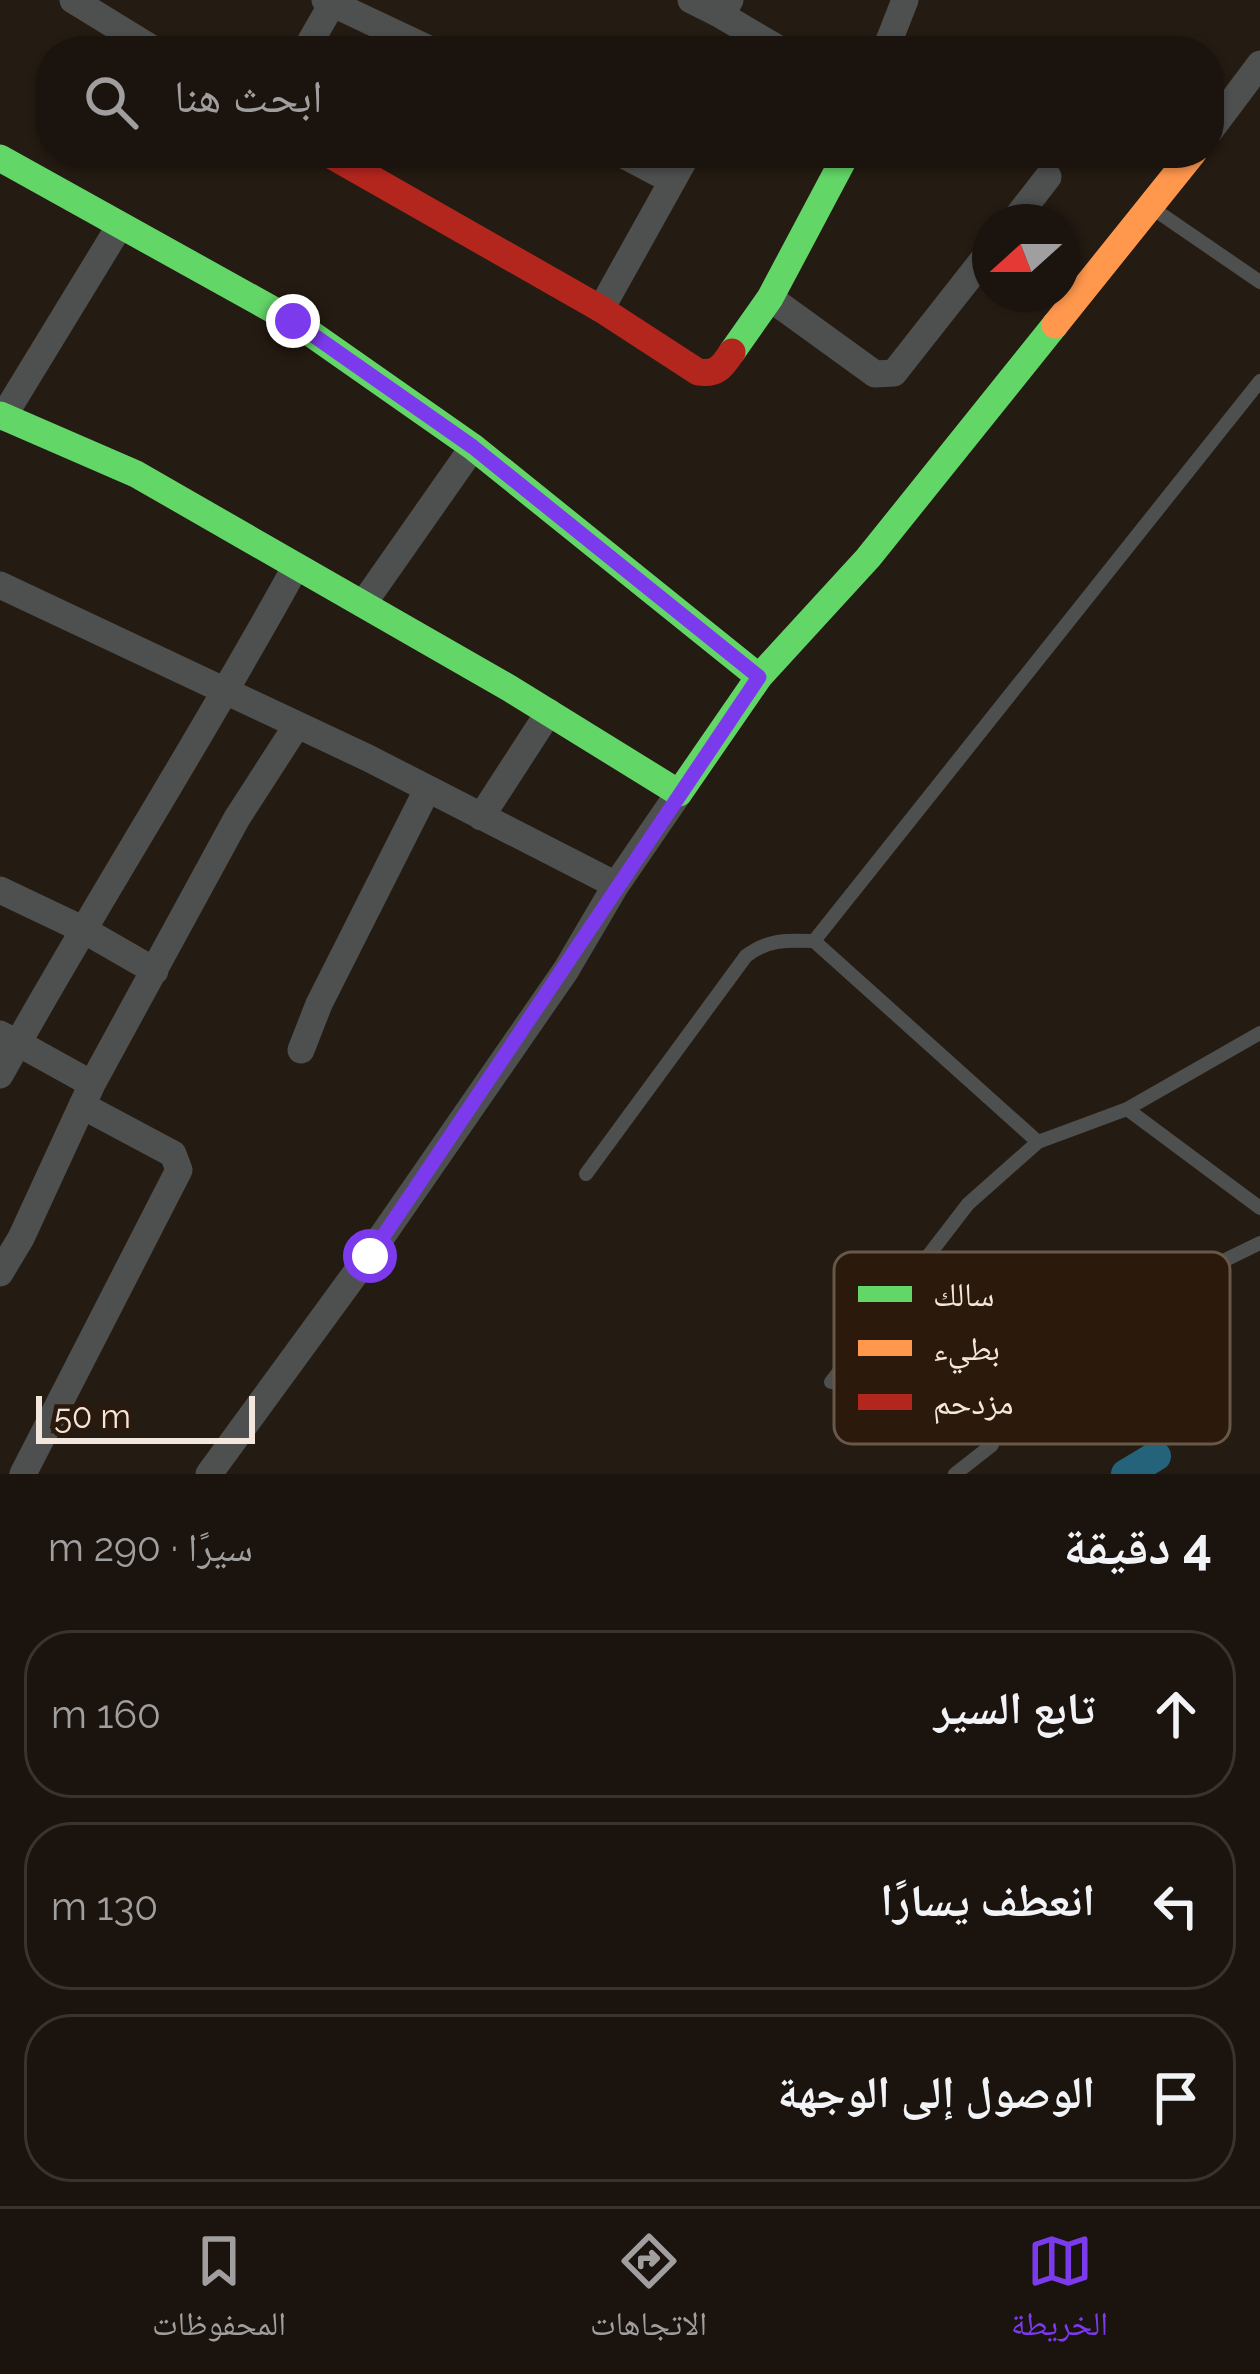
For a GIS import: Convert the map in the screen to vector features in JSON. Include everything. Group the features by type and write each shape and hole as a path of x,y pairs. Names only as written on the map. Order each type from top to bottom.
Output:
{"street":[{"path":"73,0 132,36"},
{"path":"692,0 725,7 753,36"},
{"path":"891,36 905,0"},
{"path":"312,36 328,2 405,36"},
{"path":"1224,112 1260,64"},
{"path":"0,158 293,321 473,447 759,677"},
{"path":"353,168 601,309 698,372 710,374 722,369 770,298 839,168"},
{"path":"647,168 671,181"},
{"path":"601,309 679,168"},
{"path":"208,1474 370,1256 759,677 868,558 1182,168"},
{"path":"1027,204 1048,177"},
{"path":"119,227 2,416 136,474 679,793"},
{"path":"770,298 875,374 885,376 894,373 972,274"},
{"path":"363,604 473,447"},
{"path":"0,1075 9,1038 82,929 227,692 296,566"},
{"path":"0,585 297,725 616,885"},
{"path":"481,817 548,712"},
{"path":"0,1273 154,971 237,818 297,725"},
{"path":"301,1050 319,1004 427,790"},
{"path":"0,890 82,929 154,971"},
{"path":"9,1038 173,1154 179,1170 23,1474"}],"lane":[{"path":"1152,208 1260,282"},
{"path":"814,941 1260,381"},
{"path":"586,1174 746,956 778,939 814,941 1038,1142"},
{"path":"931,1252 968,1204 1038,1142 1127,1109 1260,1033"},
{"path":"1127,1109 1260,1208"},
{"path":"1230,1258 1260,1243"},
{"path":"831,1382 834,1378"},
{"path":"955,1474 992,1445"}],"waterway":[{"path":"1126,1474 1156,1456"}],"traffic: fast":[{"path":"0,158 293,321 473,447 759,677"},
{"path":"732,352 770,298 839,168"},
{"path":"0,415 136,474 509,688 679,793 759,677 868,558 1055,325"}],"traffic: slow":[{"path":"1055,325 1181,168"}],"traffic: jam":[{"path":"353,168 601,309 698,372 718,369 732,352"}],"route":[{"path":"293,321 473,447 759,677 370,1256"}]}
